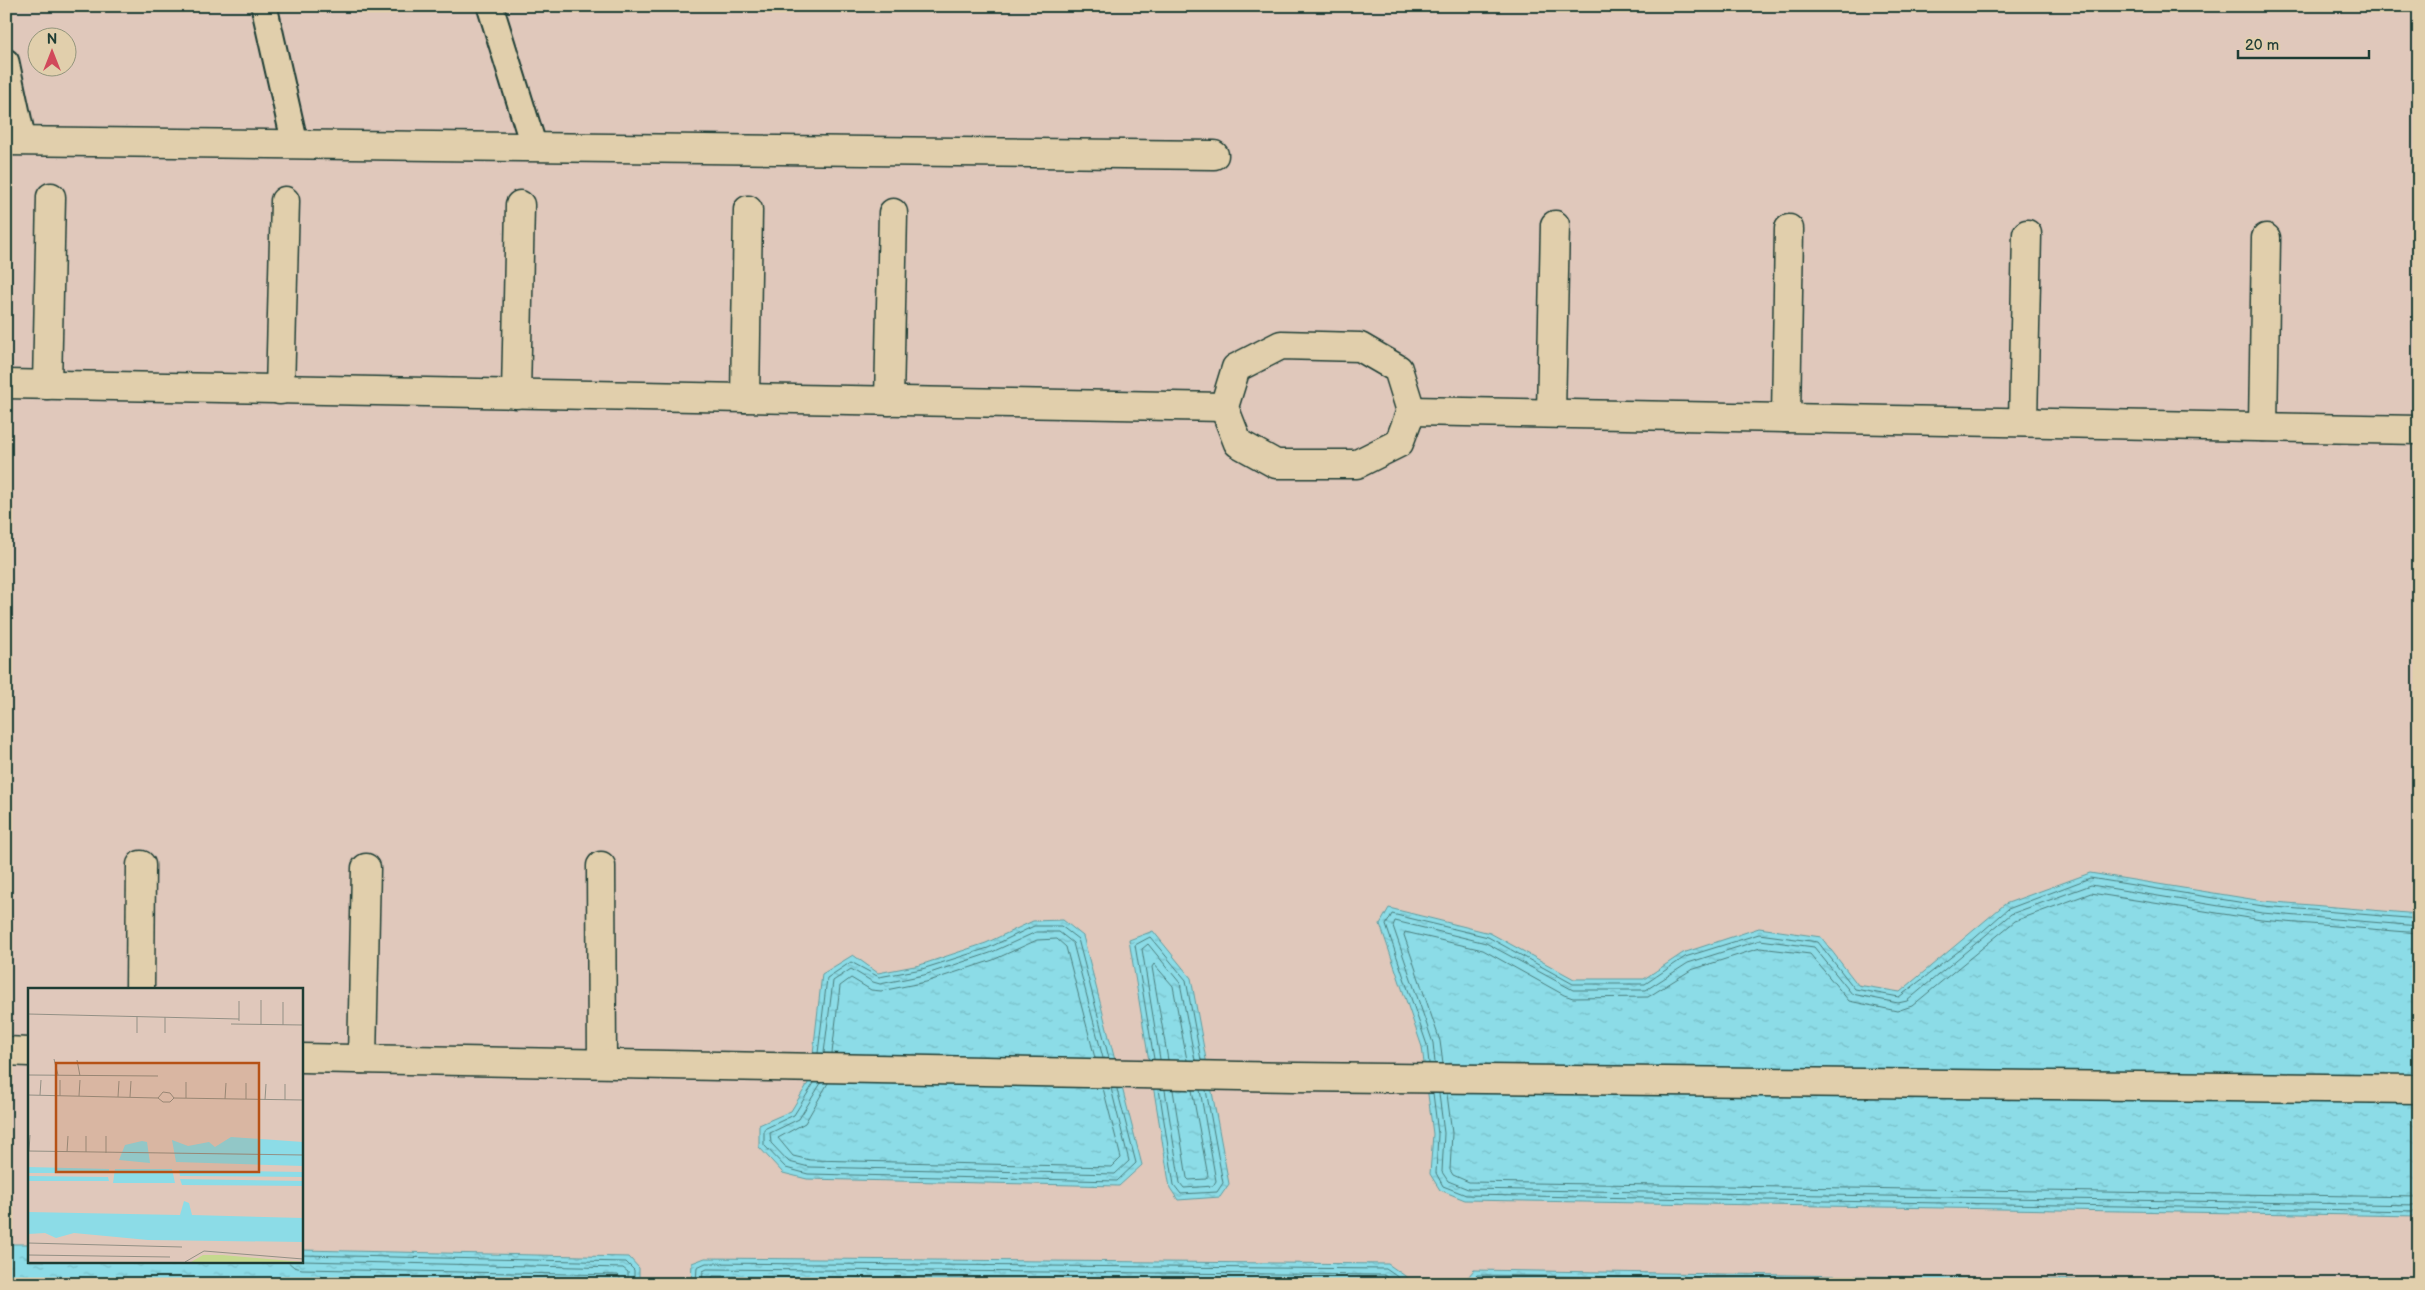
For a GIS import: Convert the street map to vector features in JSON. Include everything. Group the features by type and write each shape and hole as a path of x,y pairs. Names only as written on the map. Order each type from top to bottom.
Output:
{"street":[{"path":"15,141 1214,155"},
{"path":"47,385 51,197"},
{"path":"280,390 284,201"},
{"path":"516,394 520,205"},
{"path":"745,398 748,210"},
{"path":"889,401 893,213"},
{"path":"1552,414 1555,225"},
{"path":"1786,418 1790,229"},
{"path":"2023,422 2027,234"},
{"path":"2262,427 2266,238"},
{"path":"1281,345 1360,348 1398,368 1410,411 1398,443 1357,464 1276,464 1238,443 1224,407 1236,368 1281,345"},
{"path":"6,384 1224,407"},
{"path":"1410,411 2419,430"},
{"path":"140,988 141,864"},
{"path":"601,866 602,1063"},
{"path":"362,1059 366,868"},
{"path":"6,1052 28,1052"},
{"path":"302,1058 1295,1077 2419,1089"}],"lane":[{"path":"264,6 295,144"},
{"path":"490,6 534,147"},
{"path":"6,62 15,141"}],"water":[{"path":"2090,873 2263,901 2419,914 2419,1216 1465,1200 1440,1190 1430,1174 1433,1134 1422,1047 1380,924 1389,908 1490,933 1574,979 1644,979 1683,953 1759,928 1821,937 1858,985 1900,992 2005,904"},
{"path":"1063,920 1083,936 1142,1165 1119,1186 807,1179 783,1173 759,1147 759,1125 791,1111 810,1080 822,974 853,955 878,973 920,965 986,943 1033,921"},
{"path":"1153,931 1191,978 1229,1184 1220,1197 1178,1200 1170,1188 1129,940"},
{"path":"6,1244 28,1244 28,1262 302,1262 302,1250 629,1257 639,1268 639,1284 6,1284"},
{"path":"705,1258 1388,1264 1408,1278 1408,1284 691,1284 692,1263"},
{"path":"1474,1270 2356,1284 1462,1284"}]}
